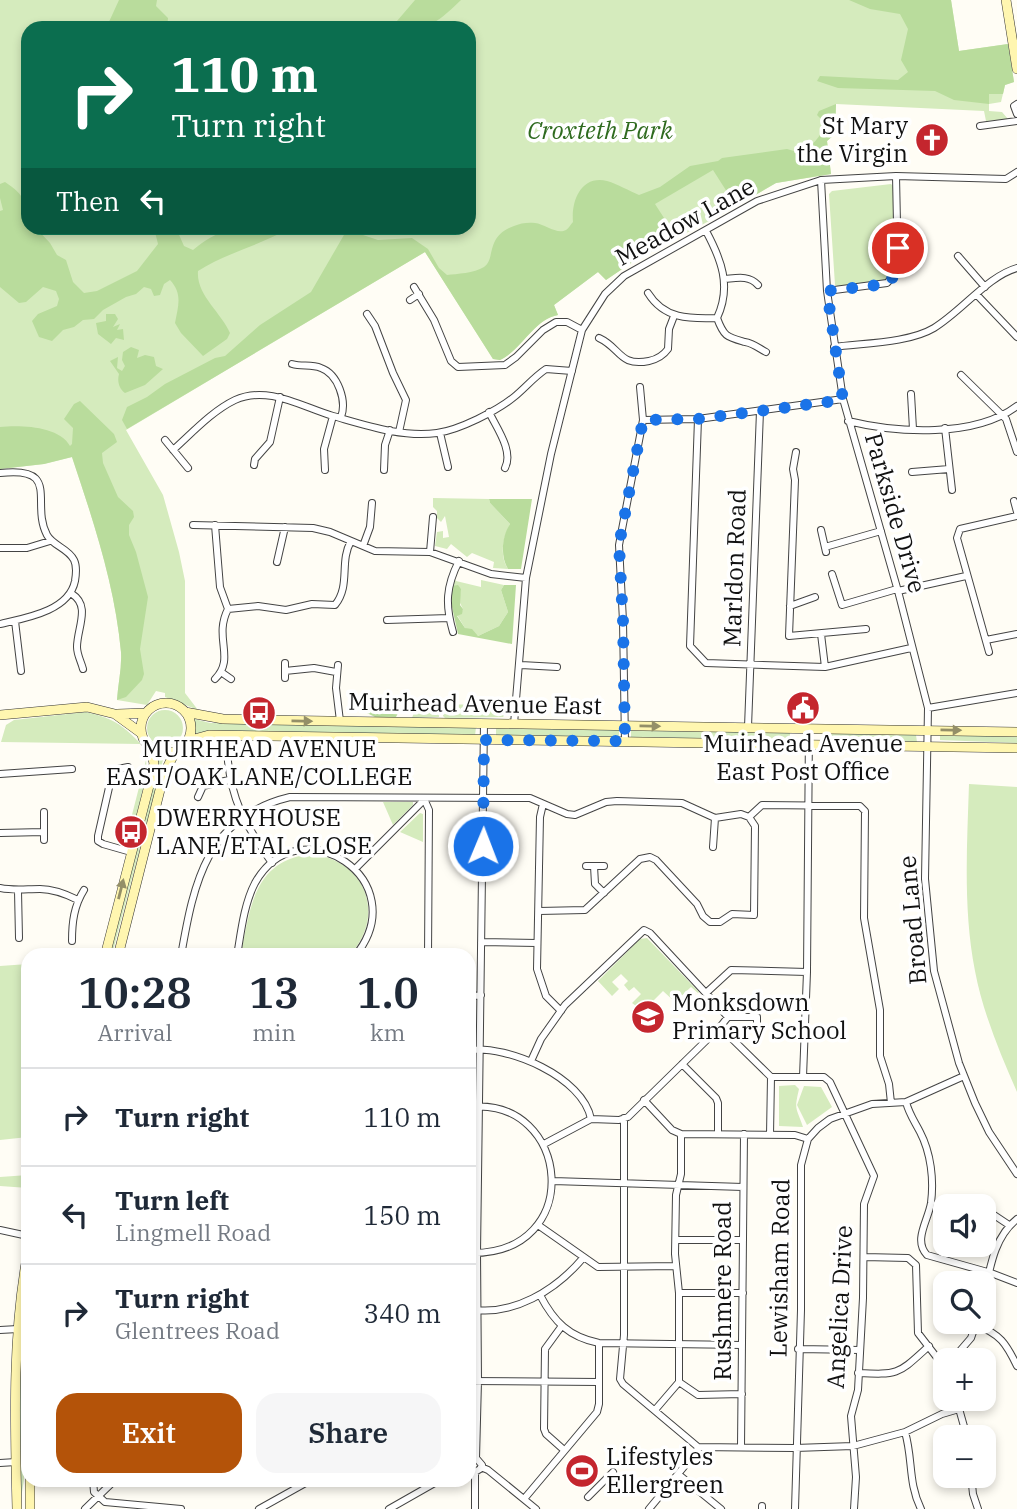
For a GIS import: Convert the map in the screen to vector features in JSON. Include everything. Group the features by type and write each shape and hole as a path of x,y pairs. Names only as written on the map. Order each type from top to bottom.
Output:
{"street":[{"path":"1006,0 1017,69"},
{"path":"1017,104 1014,106 1017,114"},
{"path":"980,126 1017,121"},
{"name":"Meadow Lane","path":"514,724 527,578 551,454 582,330 605,294 624,276 757,201 821,180 896,176 1006,179 1017,172"},
{"path":"827,291 887,284 898,271 896,176"},
{"name":"Parkside Drive","path":"821,180 827,291 843,400 918,667 928,708 929,730"},
{"path":"706,231 720,259 725,279 723,301 717,318 721,328 730,338 746,342 763,351 765,340"},
{"path":"958,256 985,287"},
{"path":"834,347 921,334 949,318 1001,274 1017,268"},
{"path":"751,279 756,271"},
{"path":"725,279 751,279 758,285"},
{"path":"414,287 435,320 451,362 463,368 505,365 543,330 556,322 567,322 582,330"},
{"path":"410,300 419,294"},
{"path":"644,304 650,295 661,308 674,316 717,318"},
{"path":"977,295 1017,337"},
{"path":"611,334 602,340 619,356 639,362 657,359 668,349 669,329 674,316"},
{"path":"367,319 375,326 406,400 399,432"},
{"path":"292,364 300,367 316,366 329,373 344,402 341,417"},
{"path":"173,450 235,400 252,395 280,397 333,416 418,435 440,433 489,412 514,397 546,369 572,371"},
{"path":"961,375 1010,425 1017,452"},
{"path":"625,741 619,545 643,420 640,387"},
{"path":"911,394 913,429"},
{"path":"254,465 255,459 270,442 280,397"},
{"path":"643,420 698,419 843,400"},
{"path":"848,421 886,429 979,425 1003,416 1017,406"},
{"name":"Marldon Road","path":"748,727 760,411"},
{"path":"489,412 507,449 509,461 505,468"},
{"path":"325,470 324,449 333,416"},
{"path":"698,419 690,646 706,663 825,667 911,648"},
{"path":"945,428 952,490"},
{"path":"384,470 385,445 390,430"},
{"path":"440,433 448,467"},
{"path":"165,440 188,468"},
{"path":"796,452 793,469 795,480 789,636 866,629"},
{"path":"912,472 949,469"},
{"path":"0,473 20,471 29,474 41,487 42,524 50,541 68,552 75,562 76,574 72,594 50,609 0,624"},
{"path":"989,652 957,538 960,529 1017,514 1014,501"},
{"path":"363,546 370,527 372,503"},
{"path":"361,512 371,514"},
{"path":"430,552 433,517"},
{"path":"193,525 323,530 382,552 430,552 491,574 527,578"},
{"path":"215,525 220,587 228,609 221,627 225,659 221,673 215,679"},
{"path":"432,526 442,526"},
{"path":"285,527 279,559 289,558"},
{"path":"821,530 826,549 881,531"},
{"path":"0,548 27,548 50,541"},
{"path":"335,605 345,586 345,556 351,541"},
{"path":"453,632 449,618 448,586 458,561"},
{"path":"832,573 842,605 966,576"},
{"path":"72,594 79,599 82,606 77,643 83,669"},
{"path":"790,606 816,597"},
{"path":"228,609 258,606 286,610 312,604 335,605"},
{"path":"335,605 340,614"},
{"path":"393,610 390,619 449,618"},
{"path":"15,621 21,671"},
{"path":"821,634 825,667"},
{"path":"986,640 1017,634"},
{"path":"521,665 557,667"},
{"path":"285,671 337,668 340,721"},
{"path":"221,673 231,679"},
{"path":"928,708 1017,693"},
{"path":"119,948 164,775 175,752 187,741 190,726 185,712 171,704 160,704 146,713 141,733"},
{"path":"0,715 88,707 115,714 146,713"},
{"name":"Muirhead Avenue East","path":"185,712 223,719 1017,732"},
{"path":"107,948 154,763 149,746 141,733 115,714"},
{"path":"476,1190 481,1049 484,723"},
{"path":"803,1077 807,972 809,728"},
{"name":"Broad Lane","path":"929,730 925,879 934,971 943,1012 964,1076 989,1132 1017,1174"},
{"name":"Muirhead Avenue East","path":"187,741 208,736 1017,748"},
{"path":"149,746 162,752 175,752"},
{"path":"227,750 229,780 242,818 272,863"},
{"path":"128,767 113,770 97,836 103,844 131,852"},
{"path":"0,774 72,769"},
{"path":"198,797 203,786 200,776"},
{"path":"203,786 229,780"},
{"path":"183,948 201,872 208,854 220,836 242,818 265,805 290,797 530,798 575,815 606,802 682,803 715,818 741,814 749,817 755,826 754,915 732,914 715,923 706,919 697,904 656,860 650,857 640,859 585,910 539,911"},
{"path":"356,868 425,799"},
{"path":"425,799 429,810 428,948"},
{"path":"543,804 540,817 537,969 546,996 561,1011"},
{"path":"749,817 762,805 860,806 866,811 864,918 880,1010 880,1056 889,1084 891,1103"},
{"path":"0,833 44,836 44,812"},
{"path":"713,848 715,818"},
{"path":"703,837 713,838"},
{"path":"239,948 253,888 272,863 292,853 314,850 332,853 356,868 368,888 373,912 366,942 361,948"},
{"path":"604,866 590,866 595,884 604,893"},
{"path":"0,888 18,891 42,889 60,892 78,900"},
{"path":"72,940 72,922 78,900 84,890"},
{"path":"18,891 19,938"},
{"path":"531,1061 541,1039 574,995 644,930 650,933 727,1015 757,1017 757,1024"},
{"path":"481,942 537,943"},
{"path":"706,993 731,970 807,972"},
{"path":"476,995 481,995"},
{"path":"544,1144 591,1119 624,1118 720,1027 727,1015"},
{"path":"720,1027 771,1077 827,1079 845,1114"},
{"path":"476,1050 514,1055 552,1073 570,1087 584,1104 591,1119"},
{"path":"682,1064 716,1098 718,1134"},
{"path":"644,1100 672,1130 681,1134 795,1135 808,1139 822,1124 845,1114 872,1104 906,1102 964,1076"},
{"path":"770,1135 771,1077"},
{"path":"906,1102 920,1132 931,1171 931,1203 920,1247 927,1255 982,1271"},
{"path":"476,1106 497,1108 528,1125 544,1144 553,1181 547,1207 538,1225 523,1239 506,1249 486,1254 476,1253"},
{"name":"Angelica Drive","path":"845,1114 874,1176 863,1204 864,1257 858,1390 851,1416 856,1477 855,1509"},
{"path":"624,1118 624,1267 620,1379 698,1447 853,1446 905,1432 952,1411"},
{"path":"655,1410 678,1382 676,1195 681,1134"},
{"name":"Rushmere Road","path":"741,1447 744,1134"},
{"name":"Lewisham Road","path":"795,1509 801,1310 801,1165 808,1139"},
{"path":"553,1181 743,1187"},
{"path":"996,1217 1009,1225"},
{"path":"990,1271 998,1243 1009,1225 1017,1219"},
{"path":"538,1225 598,1267 676,1266"},
{"path":"0,1230 21,1234"},
{"path":"676,1240 743,1240"},
{"path":"864,1257 908,1258 916,1265 916,1326 918,1333 933,1351"},
{"path":"477,1311 505,1307 540,1295 561,1281 583,1258"},
{"path":"996,1276 1017,1283"},
{"path":"679,1293 743,1293"},
{"path":"540,1295 561,1327 584,1340 622,1344 743,1345"},
{"path":"476,1296 476,1407"},
{"path":"17,1509 18,1329 21,1308"},
{"path":"561,1327 545,1349 544,1429 546,1434 565,1450"},
{"path":"0,1330 18,1329"},
{"path":"996,1334 1005,1343 1017,1366"},
{"path":"524,1499 597,1412 599,1343"},
{"path":"858,1373 884,1374 901,1371 929,1346"},
{"path":"798,1349 860,1350"},
{"path":"478,1381 598,1382"},
{"path":"678,1382 698,1395 742,1394"},
{"path":"905,1432 911,1451 912,1487 921,1509"},
{"path":"649,1509 698,1447"},
{"path":"476,1460 480,1460 481,1467 536,1509"},
{"path":"0,1463 16,1462"},
{"path":"476,1469 481,1467"},
{"path":"587,1497 613,1472"},
{"path":"678,1474 721,1509"},
{"path":"30,1487 30,1509"},
{"path":"94,1487 94,1492 105,1502 180,1509"},
{"path":"85,1509 108,1487"},
{"path":"259,1509 298,1487"},
{"path":"389,1509 428,1487"},
{"path":"473,1487 475,1509"},
{"path":"972,1488 978,1509"}],"green space":[{"name":"Croxteth Park","path":"0,0 951,0 959,51 1008,44 1014,82 1005,85 1001,102 989,104 989,111 1002,112 1008,119 986,121 984,111 836,104 835,134 827,141 831,174 776,183 637,259 606,280 598,272 554,305 558,315 542,322 500,360 493,359 425,252 126,430 163,495 179,552 185,581 185,693 198,710 156,691 147,705 117,700 121,664 118,627 95,529 72,457 44,464 0,469"},
{"path":"119,0 157,0 156,6 168,18 168,21 109,21"},
{"path":"415,0 461,0 437,21 397,21"},
{"path":"849,0 951,0 959,51 1008,44 1014,82 1005,85 1003,94 989,94 989,104 954,100 935,91 838,88 817,81 820,76 898,80 908,72 901,60 908,29 900,14 870,9"},
{"path":"836,104 835,134 827,141 831,174 776,183 736,206 713,170 655,204 677,238 637,259 606,280 598,272 554,305 558,315 542,322 500,360 493,359 425,252 127,429 122,420 127,407 165,384 215,358 225,356 260,325 311,292 344,235 363,235 378,240 412,238 428,249 439,268 447,275 471,272 488,263 495,241 505,230 514,226 533,223 559,231 566,230 573,222 576,198 590,182 607,181 639,195 660,187 690,166 722,158 787,149 801,153 822,131 823,121 817,115 819,111"},
{"path":"5,182 21,196 21,235 43,235 57,255 66,260 73,282 84,293 97,291 137,271 158,244 156,235 179,235 184,246 193,250 215,235 275,235 198,271 198,280 205,296 230,333 227,339 203,356 175,323 178,295 170,280 164,284 160,295 154,296 151,289 144,287 136,294 103,310 94,319 83,320 74,327 63,330 52,341 39,337 32,321 38,314 57,306 59,299 56,291 43,287 26,302 19,303 0,287 0,211 3,210 0,184"},
{"path":"891,184 895,272 887,282 839,287 835,285 829,194 832,191"},
{"path":"106,314 115,314 118,319 113,327 120,324 117,330 123,329 124,340 116,338 111,344 98,334 96,323 106,321"},
{"path":"131,347 139,350 137,358 145,355 154,357 156,366 163,369 145,385 125,393 119,385 119,374 110,361 118,357 117,368 122,371 125,366 122,360 123,352"},
{"path":"80,401 114,434 117,442 102,453 103,463 118,497 133,511 129,535 148,597 140,649 144,674 142,680 126,697 117,700 121,652 114,602 72,457 44,464 0,469 0,427 39,428 57,434 70,446 73,428 64,419 74,404"},
{"path":"433,498 489,499 510,524 503,547 508,569 493,568 494,562 472,553 467,557 451,544 447,549 435,546 437,532 443,531 443,538 449,537 445,516 441,522 437,518"},
{"path":"489,499 532,499 521,569 508,569 505,564 503,546 510,524"},
{"path":"455,579 481,587 481,580 504,585 501,590 508,612 499,626 478,636 465,628 457,615 461,614 463,609 459,601 461,589 452,586"},
{"path":"458,585 461,589 460,605 463,609 462,614 457,616 465,628 472,629 478,636 499,626 508,612 501,590 504,585 516,585 512,644 458,634 452,607 452,586"},
{"path":"417,704 438,705 439,717 412,718"},
{"path":"448,704 486,707 505,714 503,717 445,718 444,707"},
{"path":"396,706 400,709 396,717 375,717 367,713 369,708"},
{"path":"165,710 178,715 183,728 178,741 165,746 152,741 147,728 152,715"},
{"path":"86,712 116,723 141,744 1,742 6,725 14,720"},
{"path":"191,718 210,723 476,727 475,736 211,731 192,734"},
{"path":"496,728 619,730 619,737 496,735"},
{"path":"631,731 790,732 790,740 631,737"},
{"path":"822,733 916,735 917,742 822,740"},
{"path":"940,735 1017,736 1017,743 940,740"},
{"path":"156,759 163,760 114,948 109,948"},
{"path":"146,760 147,772 130,842 124,846"},
{"path":"969,784 1017,787 1017,1092 987,1017 971,948 967,878"},
{"path":"383,802 413,802 413,805 393,825"},
{"path":"420,813 423,814 423,842 400,832"},
{"path":"310,854 329,858 345,866 357,877 368,906 367,923 355,948 242,948 253,900 259,887 278,865"},
{"path":"647,938 699,992 691,987 675,1002 663,991 650,1004 647,1014 632,1003 641,994 634,987 629,991 624,985 628,981 621,974 612,982 619,989 612,996 598,981 640,939"},
{"path":"21,964 21,1138 0,1140 0,966"},
{"path":"795,1085 799,1089 796,1108 803,1127 779,1126 779,1086"},
{"path":"804,1086 821,1087 832,1107 807,1125 797,1105"},
{"path":"21,1176 21,1188 0,1186 0,1177"},
{"path":"21,1332 21,1499 19,1372"}],"place":[{"name":"St Mary the Virgin","path":"932,140"},
{"name":"Muirhead Avenue East Post Office","path":"803,708"},
{"name":"MUIRHEAD AVENUE EAST/OAK LANE/COLLEGE","path":"259,713"},
{"name":"DWERRYHOUSE LANE/ETAL CLOSE","path":"131,832"},
{"name":"Monksdown Primary School","path":"648,1017"},
{"name":"Lifestyles Ellergreen","path":"582,1471"}],"route":[{"path":"483,846 484,740 625,741 619,545 643,420 698,419 843,400 827,291 887,284 898,271 898,248"}]}
